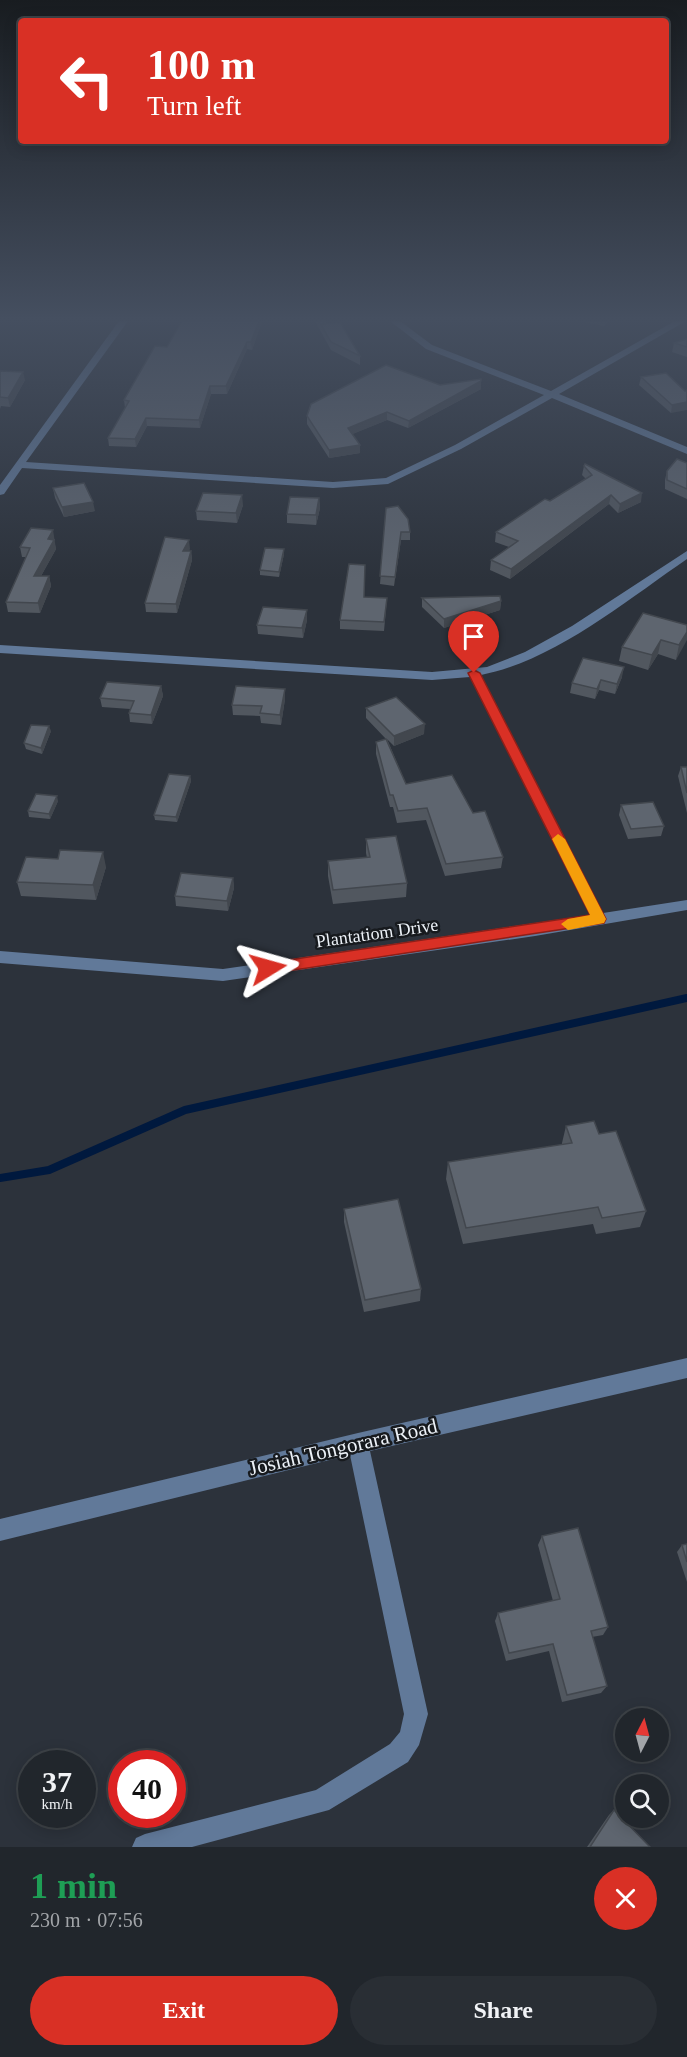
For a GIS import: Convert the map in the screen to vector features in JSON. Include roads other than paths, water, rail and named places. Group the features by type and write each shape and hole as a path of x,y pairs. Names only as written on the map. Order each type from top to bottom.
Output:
{"street":[{"path":"0,492 61,407"},
{"path":"19,465 333,485 388,482 531,407"},
{"path":"582,407 687,451"},
{"path":"0,649 432,676 474,673 505,665 568,633 687,554"},
{"path":"474,673 599,919"},
{"name":"Plantatiom Drive","path":"0,957 223,975 687,905"},
{"name":"Josiah Tongorara Road","path":"0,1530 358,1443 687,1368"},
{"path":"145,1847 320,1801 391,1759 399,1753 411,1737 416,1714 358,1443"}],"waterway":[{"path":"0,1178 49,1170 185,1110 687,998"}]}
